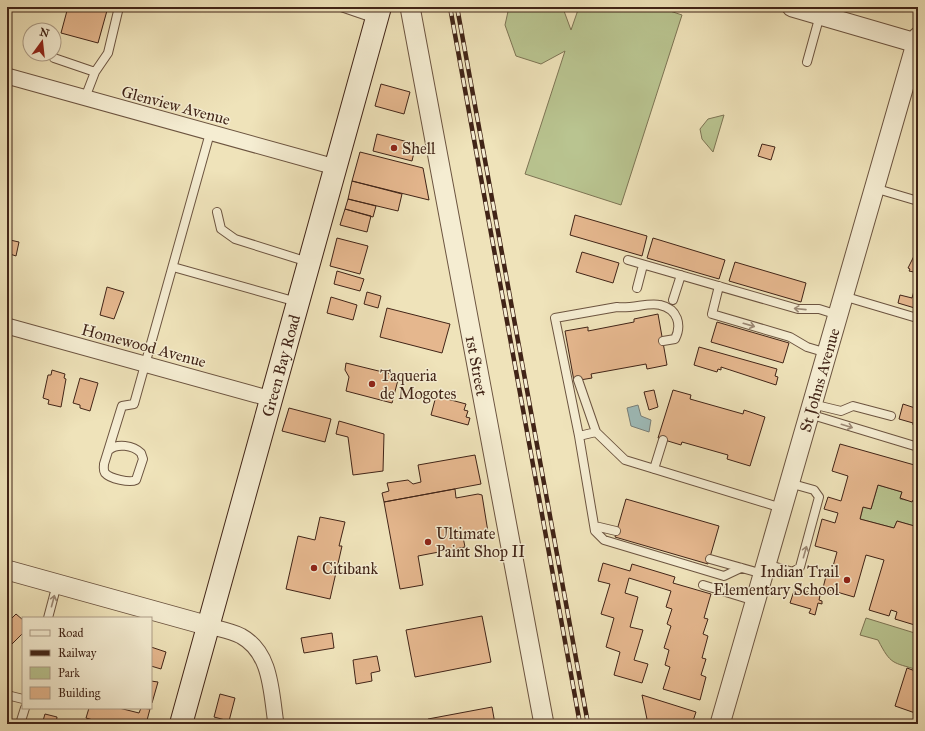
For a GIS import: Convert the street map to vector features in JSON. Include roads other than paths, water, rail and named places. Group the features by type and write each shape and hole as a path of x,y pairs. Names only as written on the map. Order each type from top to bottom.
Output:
{"main road":[{"name":"Green Bay Road","path":"181,724 378,13"}],"street":[{"name":"1st Street","path":"410,7 544,724"},
{"path":"792,7 917,41"},
{"name":"St Johns Avenue","path":"720,724 917,41"},
{"name":"Glenview Avenue","path":"7,76 335,167"},
{"name":"Homewood Avenue","path":"7,326 271,399"},
{"path":"7,570 240,636 252,644 265,661 276,724"}],"lane":[{"path":"85,98 95,72 108,52 119,7"},
{"path":"341,7 378,13"},
{"path":"807,62 820,15"},
{"path":"62,61 95,72"},
{"path":"108,450 117,445 139,451 143,459 136,480 130,481 106,473 104,464 108,450 122,406 134,404 210,133"},
{"path":"874,188 918,202"},
{"path":"217,212 221,230 235,239 309,263"},
{"path":"628,260 798,310 819,309 838,315"},
{"path":"636,288 643,265"},
{"path":"173,267 298,302"},
{"path":"673,300 681,275"},
{"path":"719,286 712,314 790,337 807,347 827,353"},
{"path":"843,296 917,318"},
{"path":"663,341 675,339 680,330 678,318 670,310 660,305 627,308 617,307 555,318 579,436 595,531 604,540 724,576 741,568"},
{"path":"578,380 596,432 625,460 782,508"},
{"path":"811,409 841,410 853,406 891,416"},
{"path":"811,409 918,447"},
{"path":"579,436 596,432"},
{"path":"654,469 663,440"},
{"path":"710,559 741,568 793,572 800,567 819,497 814,490 789,483"},
{"path":"595,526 616,531"},
{"path":"48,617 57,584"},
{"path":"703,586 755,601"},
{"path":"7,695 22,699"},
{"path":"20,724 24,709"}],"water":[{"path":"638,405 641,416 651,420 649,432 631,426 627,408"}],"railway":[{"path":"450,7 580,724"},
{"path":"457,7 588,724"}],"place":[{"name":"Shell","path":"394,148"},
{"name":"Taqueria de Mogotes","path":"372,384"},
{"name":"Ultimate Paint Shop II","path":"428,542"},
{"name":"Citibank","path":"314,568"},
{"name":"Indian Trail Elementary School","path":"847,580"}]}
